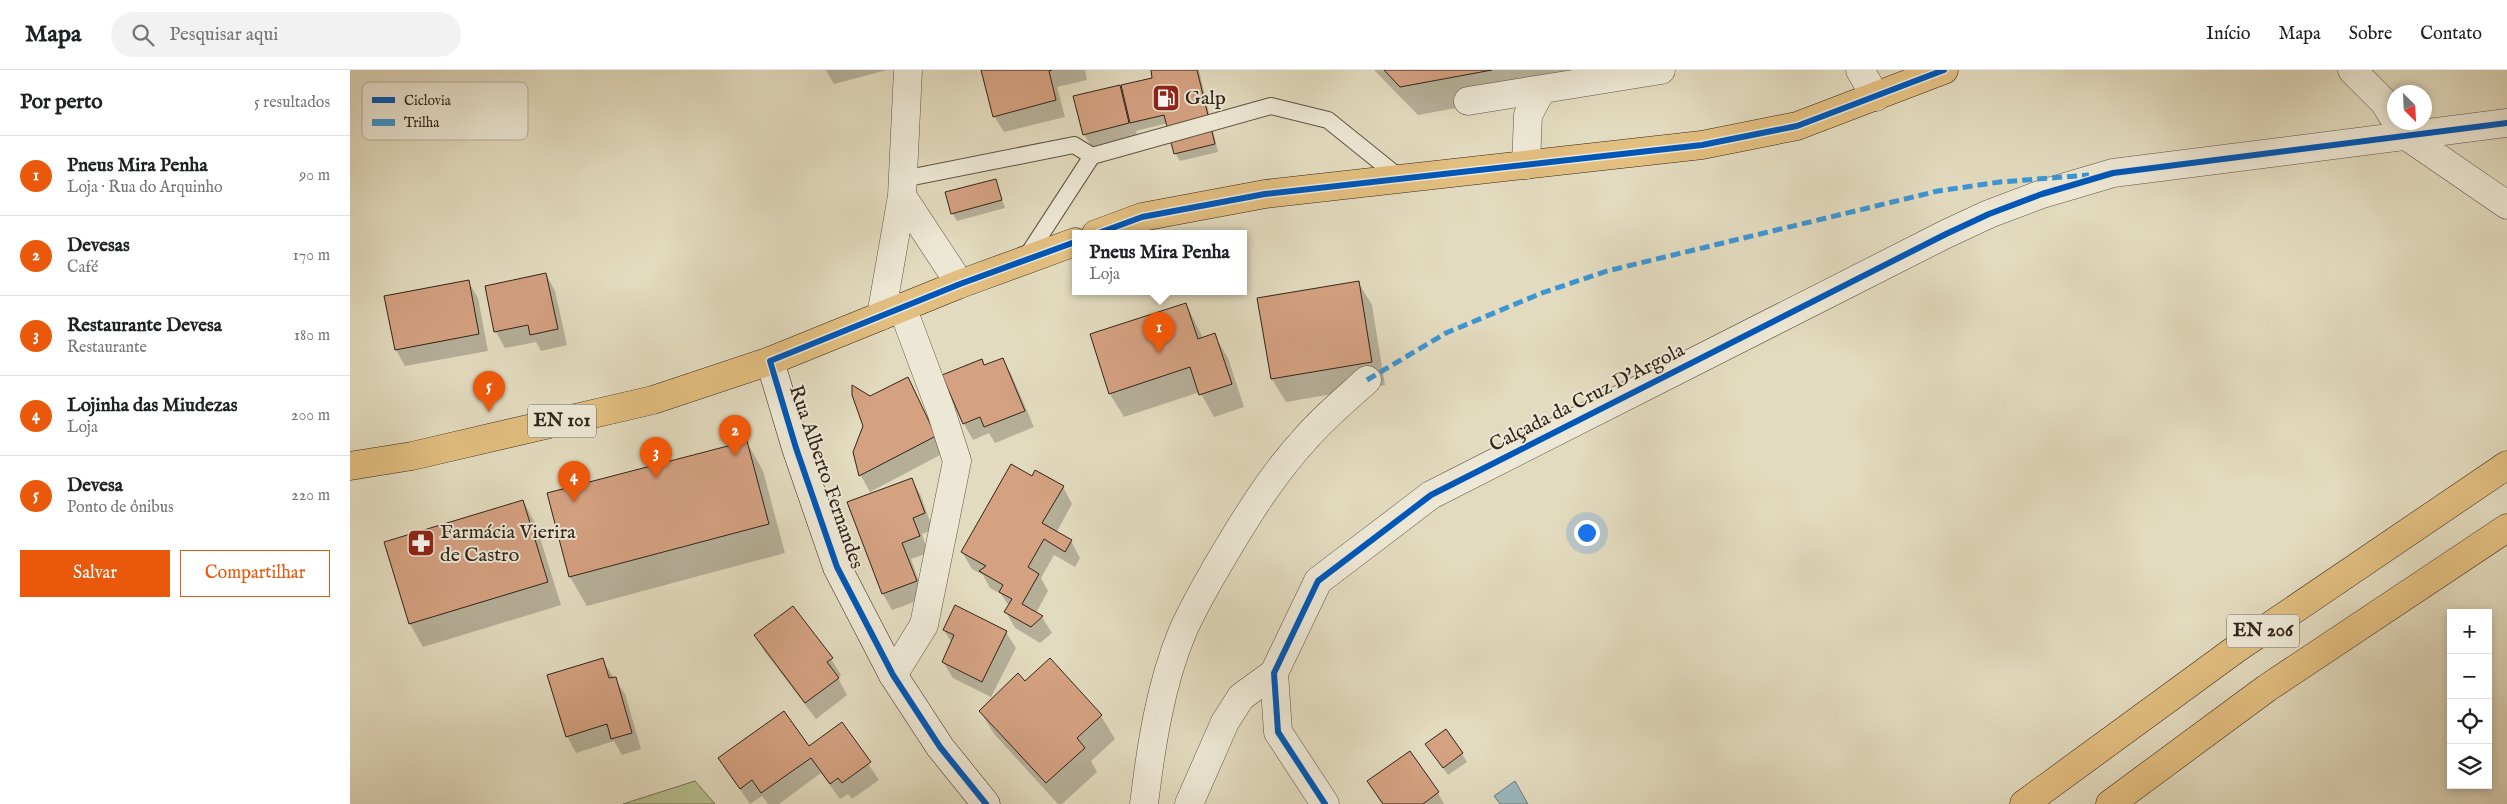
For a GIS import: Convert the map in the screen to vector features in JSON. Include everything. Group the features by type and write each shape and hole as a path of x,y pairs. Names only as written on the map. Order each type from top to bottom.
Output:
{"main road":[{"path":"1107,230 1142,217 1265,194 1702,145 1796,126 1944,70"},
{"name":"EN 101","path":"350,466 412,456 653,400 770,361 960,284 1072,243"},
{"name":"EN 206","path":"2024,804 2236,649 2507,465"},
{"name":"EN 206","path":"2110,804 2267,688 2507,528"}],"street":[{"path":"893,675 924,625 956,462 941,411 892,312 903,188 908,70"},
{"path":"1468,102 1661,70"},
{"path":"1860,70 1876,97"},
{"path":"2352,70 2387,107"},
{"path":"1526,165 1528,115 1542,89"},
{"name":"Calçada da Cruz D'Argola","path":"2432,124 2507,123"},
{"name":"Calçada da Cruz D'Argola","path":"1325,804 1278,732 1274,673 1318,581 1431,495 1980,218 2042,194 2112,173 2387,127"},
{"path":"2406,130 2507,205"},
{"path":"903,188 960,284"},
{"name":"Rua Alberto Fernandes","path":"770,361 796,448 838,567 893,675 940,747 986,804"},
{"path":"1144,804 1150,755 1170,668 1182,634 1197,602 1254,504 1281,467 1306,437 1367,380"},
{"path":"1189,804 1225,722 1242,697 1274,673"}],"lane":[{"path":"1023,261 1092,156 1271,106 1328,120 1400,178"},
{"path":"903,188 1074,145 1092,156"}],"green space":[{"path":"695,781 715,804 623,804"}],"water":[{"path":"1515,781 1528,804 1500,804 1494,796"}],"building":[{"path":"981,70 1052,70 1049,71 1056,100 993,117"},
{"path":"1151,70 1197,70 1215,144 1174,154 1164,115 1130,123 1121,85 1152,78"},
{"path":"1384,70 1492,70 1400,87"},
{"path":"1120,85 1129,123 1083,135 1073,96"},
{"path":"996,179 1002,200 951,214 945,192"},
{"path":"546,273 558,329 530,335 528,325 494,332 485,286"},
{"path":"469,280 479,334 395,350 384,296"},
{"path":"1359,281 1372,362 1271,379 1257,298"},
{"path":"1186,303 1198,339 1215,333 1232,384 1199,395 1190,367 1109,394 1090,334"},
{"path":"1003,358 1025,411 984,427 980,417 963,424 942,375 982,359 984,365"},
{"path":"908,377 936,436 859,476 853,452 863,426 852,395 852,385 870,396"},
{"path":"747,441 769,524 569,577 547,493"},
{"path":"1011,464 1032,476 1035,470 1064,486 1042,523 1072,540 1065,552 1044,539 1028,567 1039,574 1022,604 1043,616 1031,627 1004,612 1012,599 999,592 1003,585 979,571 986,566 961,552"},
{"path":"912,478 925,513 913,518 920,536 902,543 917,581 882,594 847,502"},
{"path":"523,500 548,582 409,624 384,542"},
{"path":"955,605 1007,631 982,682 942,662 954,635 943,630"},
{"path":"793,606 833,658 827,662 839,678 805,703 754,635"},
{"path":"603,658 609,678 616,677 632,733 611,739 607,724 566,737 547,675"},
{"path":"1050,658 1102,715 1077,738 1085,748 1046,783 979,711 1018,673 1025,681"},
{"path":"784,711 809,746 842,722 871,762 842,783 838,778 830,784 811,758 761,793 752,780 740,789 718,758"},
{"path":"1446,729 1463,753 1443,768 1425,744"},
{"path":"1410,751 1439,792 1423,804 1383,804 1367,781"}],"marked path":[{"path":"1367,380 1446,333 1542,293 1607,271 1938,191 2000,182 2089,175"}],"cycle path":[{"path":"1107,230 1142,217 1265,194 1702,145 1797,126 1944,70"},
{"path":"1325,804 1278,732 1274,673 1318,581 1431,495 1946,234 1989,214 2042,194 2113,173 2507,123"},
{"path":"986,804 940,747 893,675 837,567 796,448 770,361 960,284 1072,243"}],"place":[{"name":"Galp","path":"1166,98"},
{"name":"Pneus Mira Penha","path":"1159,353"},
{"name":"Devesa","path":"489,412"},
{"name":"Devesas","path":"735,456"},
{"name":"Restaurante Devesa","path":"656,478"},
{"name":"Lojinha das Miudezas","path":"574,502"},
{"name":"Farmácia Vierira de Castro","path":"421,543"}]}
